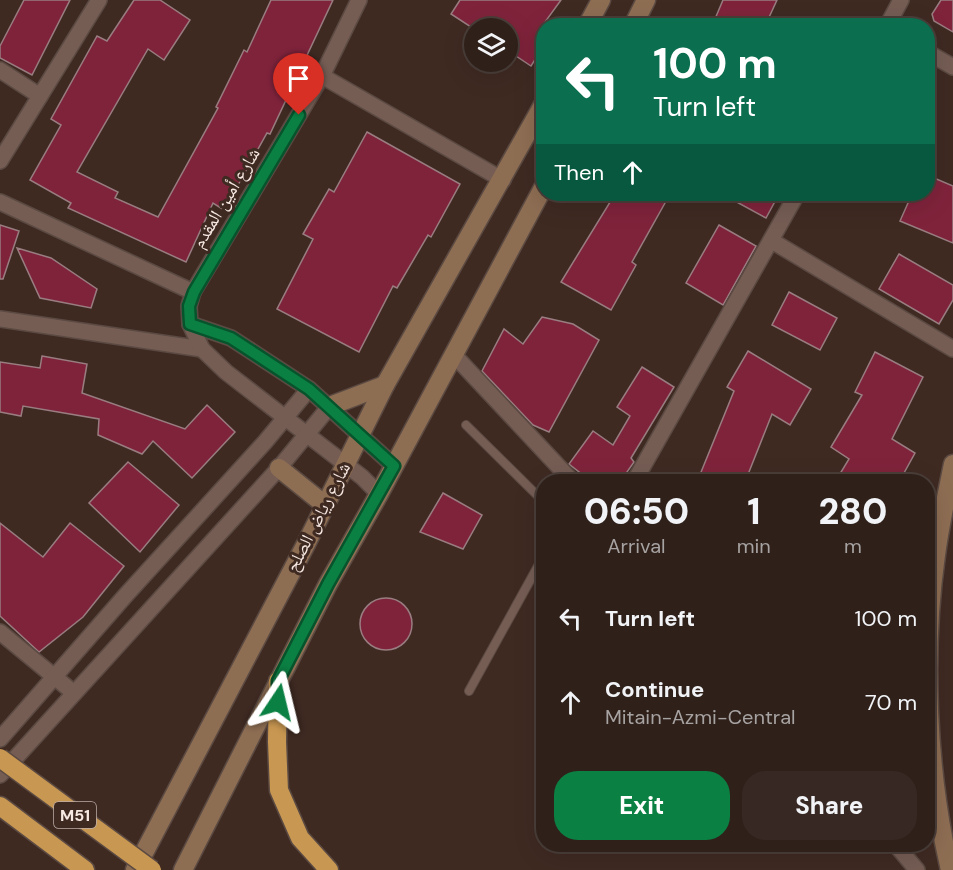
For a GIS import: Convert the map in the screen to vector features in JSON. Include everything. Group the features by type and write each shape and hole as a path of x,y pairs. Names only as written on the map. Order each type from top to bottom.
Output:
{"highway":[{"path":"278,681 279,790 300,837 329,870"},
{"name":"M51","path":"0,758 152,870"},
{"name":"M51","path":"0,806 85,870"}],"street":[{"path":"0,161 99,0"},
{"name":"شارع أمين المقدم","path":"190,324 189,306 194,292 322,76 359,0"},
{"path":"591,18 601,0"},
{"path":"637,18 646,0"},
{"path":"892,18 902,0"},
{"path":"935,57 953,67"},
{"path":"0,70 40,96"},
{"path":"322,76 502,180"},
{"name":"شارع رياض الصلح","path":"135,870 385,385 536,118"},
{"path":"183,870 231,780 328,584 379,494 536,201"},
{"path":"639,474 793,201"},
{"path":"0,202 194,292"},
{"path":"772,241 953,349"},
{"path":"0,319 202,349"},
{"path":"190,324 231,338 309,389 394,466"},
{"path":"190,324 202,349 226,372 345,464 379,494"},
{"path":"453,354 566,474"},
{"path":"0,775 279,468 330,406 385,385"},
{"path":"0,739 309,389"},
{"path":"935,566 953,464"},
{"path":"279,468 325,505"},
{"path":"0,632 74,693"},
{"path":"935,784 943,842 950,870"},
{"path":"902,852 917,870"}],"lane":[{"path":"466,425 536,494"},
{"path":"469,691 536,570"}],"building":[{"path":"24,0 70,0 32,75 0,58 0,46"},
{"path":"134,0 160,0 190,20 164,60 148,49 77,172 118,192 115,198 158,217 218,108 216,107 244,50 247,52 271,0 333,0 270,134 267,133 224,210 213,203 186,262 68,208 71,203 30,180 61,125 51,119 97,36 107,41"},
{"path":"460,0 561,0 548,18 536,18 536,58 531,66 518,57 518,18 464,18 464,22 451,14"},
{"path":"723,0 777,0 769,18 715,18"},
{"path":"941,0 953,0 953,32 935,22 932,14"},
{"path":"367,132 460,184 431,237 428,235 397,288 393,286 359,352 277,309 313,239 303,234 329,189 334,192"},
{"path":"935,178 953,186 953,243 900,221 909,201 935,201"},
{"path":"611,201 666,201 632,262 636,265 611,310 561,282"},
{"path":"735,201 775,201 766,218"},
{"path":"0,225 19,231 3,279 0,279"},
{"path":"719,225 756,246 723,305 686,283"},
{"path":"17,248 51,258 97,289 91,308 40,298"},
{"path":"899,254 953,285 953,300 939,324 879,289"},
{"path":"789,292 837,318 820,350 772,325"},
{"path":"542,317 573,324 599,340 549,432 533,425 482,371 504,329 523,344"},
{"path":"748,351 811,389 790,425 772,414 748,474 700,474 734,391 727,387"},
{"path":"875,352 923,377 892,439 915,453 903,474 840,474 849,459 831,447 862,395 855,392"},
{"path":"42,356 87,364 82,393 185,429 207,405 235,432 192,478 153,441 142,454 98,435 99,419 23,406 21,416 0,412 0,362 40,368"},
{"path":"642,367 674,387 631,458 634,462 626,474 582,474 569,464 593,431 613,445 630,416 617,407"},
{"path":"128,462 179,505 140,552 89,503"},
{"path":"443,493 482,515 463,549 420,532"},
{"path":"0,523 43,557 70,523 124,566 83,617 39,652 0,616"},
{"path":"386,598 396,600 404,606 410,614 412,624 410,634 404,642 396,648 386,650 376,648 368,642 362,634 360,624 362,614 368,606 376,600"}],"route":[{"path":"278,702 278,681 328,584 394,466 309,389 231,338 190,324 189,306 194,292 299,115"}]}
